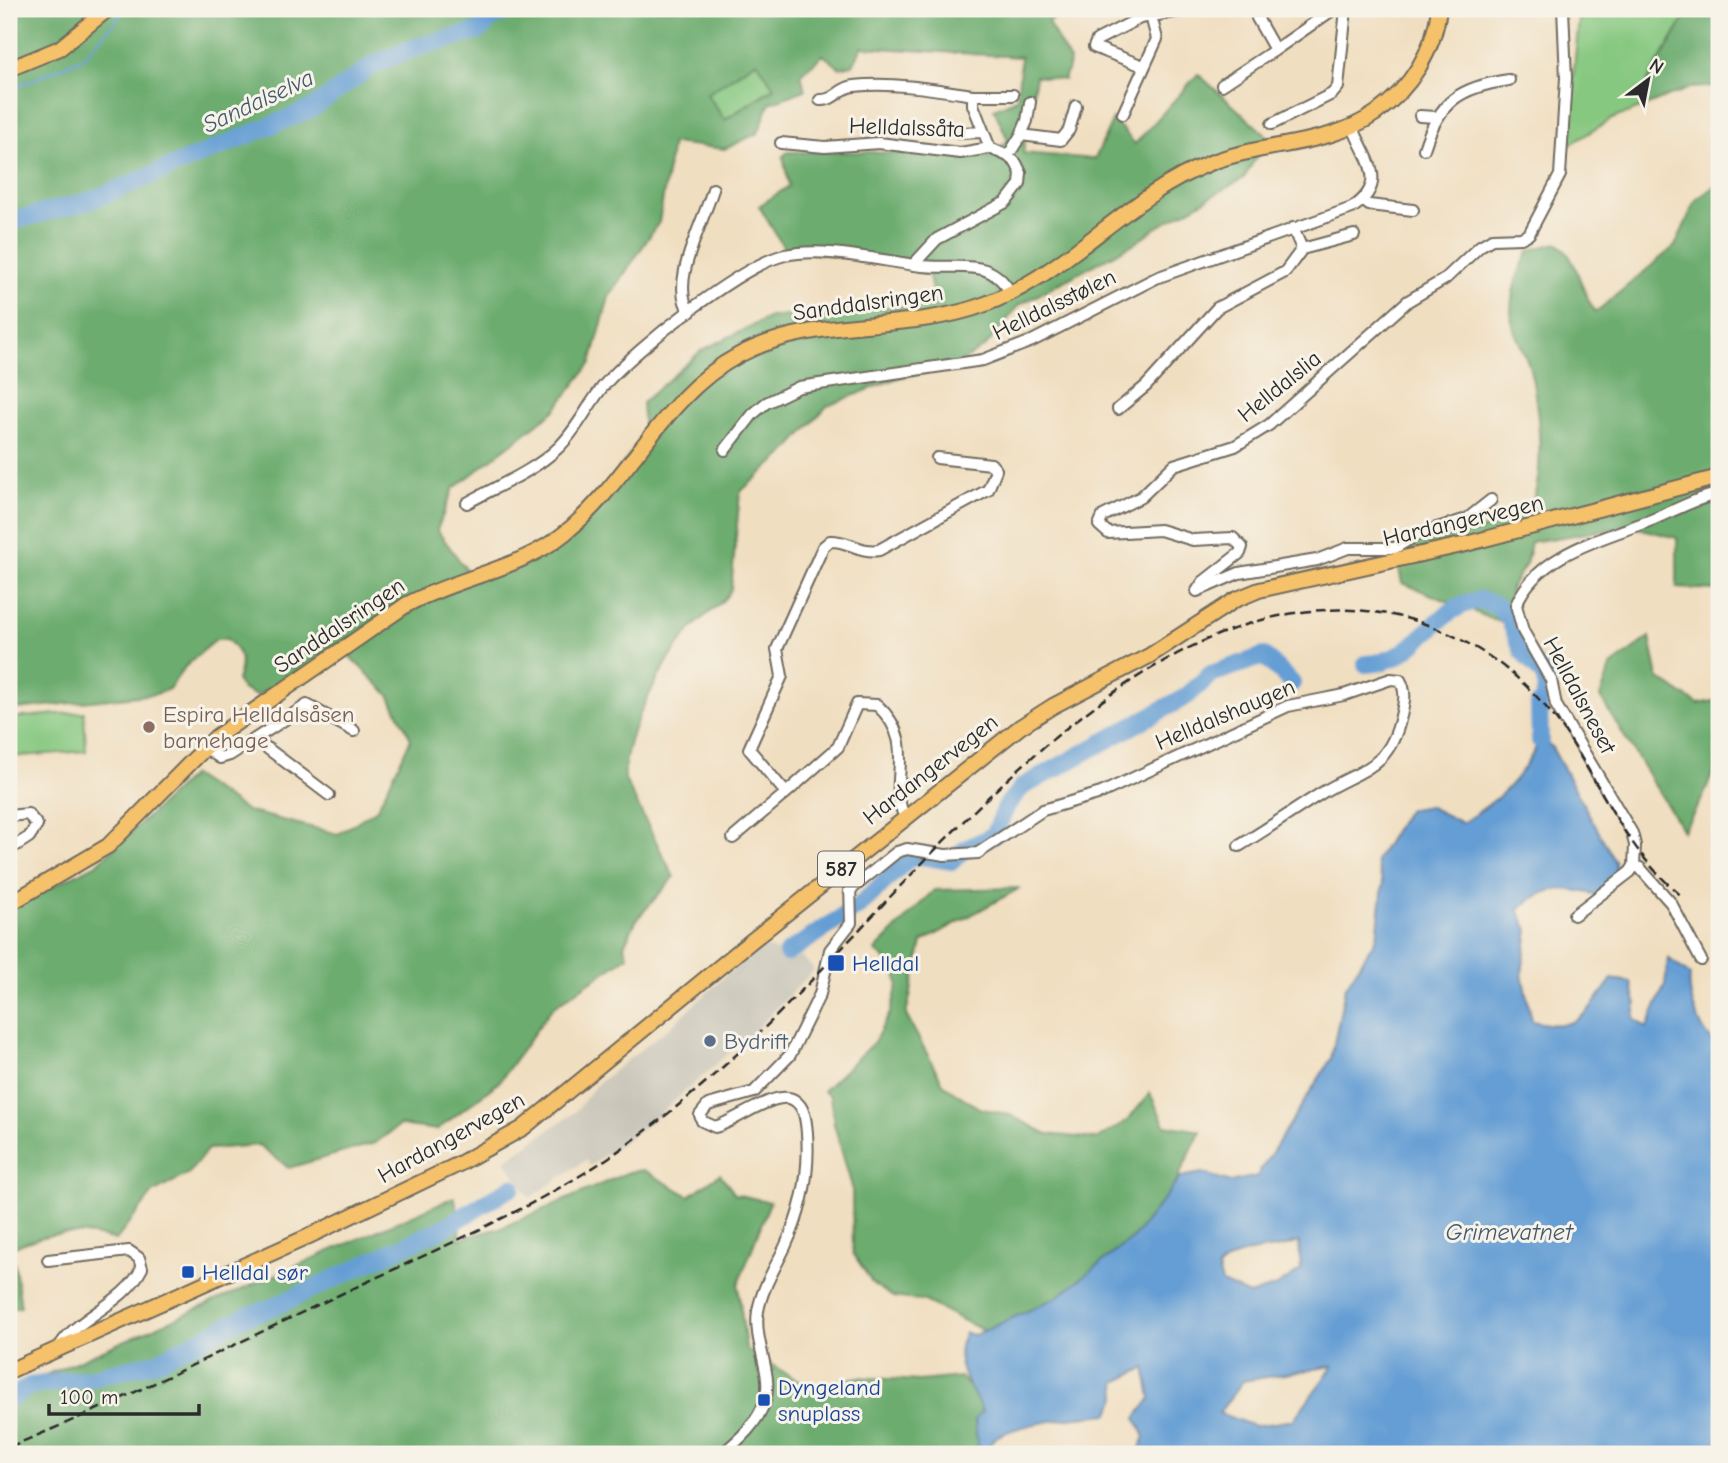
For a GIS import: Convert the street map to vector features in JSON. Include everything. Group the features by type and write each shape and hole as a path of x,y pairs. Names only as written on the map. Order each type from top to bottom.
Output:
{"main road":[{"path":"9,69 60,48 108,9"},
{"name":"Sanddalsringen","path":"9,904 108,846 139,819 205,747 406,605 432,591 527,556 564,534 584,516 686,396 709,374 738,355 769,341 804,331 939,317 1011,294 1066,261 1141,200 1193,170 1245,151 1314,138 1353,127 1389,103 1413,77 1432,40 1439,9"},
{"name":"Hardangervegen","path":"9,1371 303,1239 459,1164 523,1128 830,877 1020,727 1053,706 1149,656 1235,600 1274,586 1462,545 1719,477"}],"street":[{"path":"1143,65 1094,47 1097,40 1118,27 1151,16 1193,9"},
{"path":"1265,9 1257,18 1275,50"},
{"path":"1222,85 1334,9"},
{"path":"1272,124 1332,94 1338,87 1346,9"},
{"name":"Helldalslia","path":"1490,500 1467,519 1420,533 1395,548 1348,548 1317,560 1239,573 1197,592 1203,582 1237,557 1242,547 1240,541 1233,538 1193,540 1149,529 1108,533 1100,526 1100,520 1141,497 1174,465 1235,446 1269,425 1408,301 1445,279 1480,246 1492,239 1521,238 1529,234 1560,176 1566,88 1566,25 1563,9"},
{"path":"1123,114 1157,38 1151,16"},
{"path":"1424,149 1436,117 1467,89 1510,80"},
{"name":"Helldalssåta","path":"820,100 831,99 851,86 876,85 973,95 1013,95"},
{"name":"Helldalssåta","path":"973,95 990,148"},
{"path":"912,265 937,239 1006,201 1015,193 1021,173 1008,156 1021,135 1030,102"},
{"path":"1021,135 1060,140 1069,130 1076,106"},
{"path":"1420,116 1436,117"},
{"path":"1353,127 1371,163 1373,179 1363,200 1369,205 1413,210"},
{"name":"Helldalssåta","path":"960,133 983,132"},
{"name":"Helldalssåta","path":"781,143 824,148 878,143 960,153 990,148 1008,156"},
{"path":"690,312 682,298 684,274 713,189"},
{"name":"Helldalsstølen","path":"726,450 753,414 774,398 800,387 983,360 1032,341 1156,278 1352,208 1363,200"},
{"path":"1293,228 1302,249"},
{"path":"1118,409 1146,386 1217,308 1285,272 1302,249 1354,235"},
{"path":"467,503 514,478 557,449 597,394 623,365 690,312 747,270 787,254 812,253 912,265 988,270 1003,280 1011,294"},
{"path":"786,793 749,749 782,676 777,649 823,547 830,541 838,540 866,552 879,550 976,497 994,480 996,470 991,464 937,458"},
{"name":"Helldalsneset","path":"1634,866 1636,845 1632,833 1556,705 1551,680 1523,631 1516,605 1535,578 1581,546 1695,500 1719,494"},
{"path":"1271,566 1274,586"},
{"name":"Helldalshaugen","path":"849,896 897,852 919,850 959,855 978,853 1043,810 1101,793 1288,706 1350,693 1391,679 1400,680 1405,691 1400,721 1382,757 1365,772 1323,792 1239,846"},
{"path":"733,838 838,747 857,704 877,705 886,712 897,732 902,769 898,805 905,817"},
{"path":"205,747 220,758 307,705 354,731"},
{"path":"254,739 329,795"},
{"path":"9,816 28,814 37,825 29,837 9,850"},
{"path":"1574,915 1634,866 1640,869 1671,903 1701,960"},
{"path":"722,1454 751,1427 766,1397 768,1380 757,1339 759,1310 766,1285 799,1212 806,1180 807,1136 804,1110 786,1097 768,1102 715,1127 702,1121 700,1115 708,1105 754,1092 783,1064 820,994 830,950 844,935 852,915 844,867"},
{"path":"830,877 849,896"},
{"name":"Hardangervegen","path":"48,1259 129,1251 139,1258 142,1268 136,1279 104,1309 65,1337 58,1349"}],"shaded area":[{"path":"760,944 794,959 802,956 814,970 758,1027 649,1123 590,1166 586,1160 530,1198 505,1160 575,1112 597,1084 670,1027"}],"green space":[{"path":"9,9 1067,9 1048,23 1070,61 1064,80 1036,76 1023,153 1095,159 1113,119 1135,144 1198,74 1268,137 1244,178 1156,228 1137,242 1019,305 986,346 951,368 900,377 827,406 787,451 740,492 731,590 723,601 692,628 669,659 637,721 626,762 625,780 674,877 637,919 624,945 628,956 552,1008 499,1082 437,1130 400,1125 375,1143 289,1168 259,1145 208,1149 189,1173 153,1193 116,1240 75,1233 51,1235 12,1248 21,1307 9,1309 9,908 97,864 192,775 247,811 338,834 377,809 411,739 389,695 338,645 257,696 242,689 237,680 241,662 236,649 227,639 216,639 185,667 169,689 156,694 9,710","holes":["862,47 1021,57 1017,99 994,109 1008,140 990,157 788,152 783,156 789,186 759,206 784,248 928,270 934,303 770,317 702,350 642,403 644,436 567,537 468,572 437,530 453,489 554,411 591,363 609,297 659,222 672,143 725,149 758,133 770,103 805,90 801,74 823,55 840,68 853,65","757,61 774,88 725,120 707,94"]},
{"path":"1615,9 1690,9 1648,81 1640,108 1612,119 1571,144 1568,127 1579,20 1583,16"},
{"path":"1690,9 1719,9 1719,86 1690,88 1640,108 1648,81"},
{"path":"757,61 774,87 724,120 707,94"},
{"path":"1719,183 1719,600 1715,590 1677,588 1677,538 1630,526 1531,542 1526,564 1511,587 1505,624 1402,583 1394,546 1463,534 1500,524 1526,510 1533,499 1539,461 1538,414 1531,374 1511,317 1517,279 1530,250 1557,243 1564,249 1575,266 1590,304 1596,312 1675,246 1696,200"},
{"path":"1650,637 1658,678 1698,704 1719,700 1719,758 1703,797 1683,831 1600,697 1611,666"},
{"path":"84,712 86,751 9,757 9,718"},
{"path":"1020,888 922,942 906,1015 944,1085 979,1108 1010,1115 1047,1134 1097,1139 1128,1120 1150,1093 1165,1125 1201,1131 1174,1186 1134,1237 1056,1298 984,1331 925,1301 893,1297 873,1284 853,1253 852,1187 834,1124 830,1096 823,1091 874,1042 890,1013 898,985 896,970 875,950 934,890"},
{"path":"644,1170 689,1196 720,1174 735,1194 770,1202 738,1285 746,1349 808,1387 858,1377 919,1381 961,1377 973,1391 982,1411 975,1420 978,1454 9,1454 9,1391 454,1197 460,1218 459,1239 501,1228 629,1172"}],"water":[{"name":"Grimevatnet","path":"1540,740 1551,746 1615,861 1617,880 1598,895 1574,890 1555,890 1538,896 1518,910 1528,930 1522,974 1532,1021 1561,1024 1580,1018 1612,979 1631,982 1636,1003 1634,1019 1647,1028 1665,985 1668,958 1690,975 1696,1014 1706,1033 1719,1046 1719,1454 1137,1454 1145,1437 1136,1418 1151,1398 1145,1368 1116,1382 1117,1396 1109,1414 1068,1418 1022,1427 998,1436 990,1444 986,1454 978,1454 975,1419 982,1411 960,1363 959,1353 965,1333 974,1335 1056,1298 1134,1237 1181,1177 1202,1173 1231,1182 1257,1176 1331,1059 1345,988 1377,937 1383,884 1376,861 1407,810 1428,806 1462,823 1508,788","holes":["1299,1242 1301,1270 1277,1286 1249,1295 1222,1283 1218,1268 1236,1256","1333,1366 1293,1420 1254,1426 1219,1413 1243,1381"]}],"waterway":[{"path":"9,90 83,58 126,9"},
{"name":"Sandalselva","path":"9,222 92,200 313,108 373,65 414,48 479,31 493,17 517,9"},
{"path":"1366,664 1384,661 1400,654 1450,612 1464,604 1481,600 1497,606 1509,619 1523,652 1544,676 1547,688 1544,696"},
{"path":"787,953 859,906 908,859 922,856 952,861 964,850 994,835 1007,805 1022,787 1187,696 1211,674 1264,656 1292,683"},
{"path":"1539,704 1540,740"},
{"path":"9,1399 30,1386 90,1378 156,1362 246,1316 269,1309 445,1227 512,1187"}],"railway":[{"path":"9,1447 134,1393 476,1231 544,1197 608,1158 683,1102 730,1061 997,789 1075,721 1158,665 1244,625 1334,610 1425,624 1488,655 1524,684 1555,719 1632,842 1664,880 1683,897"}],"place":[{"name":"Espira Helldalsåsen barnehage","path":"149,727"},
{"name":"Helldal","path":"836,963"},
{"name":"Bydrift","path":"710,1041"},
{"name":"Helldal sør","path":"188,1272"},
{"name":"Dyngeland snuplass","path":"764,1400"}]}
